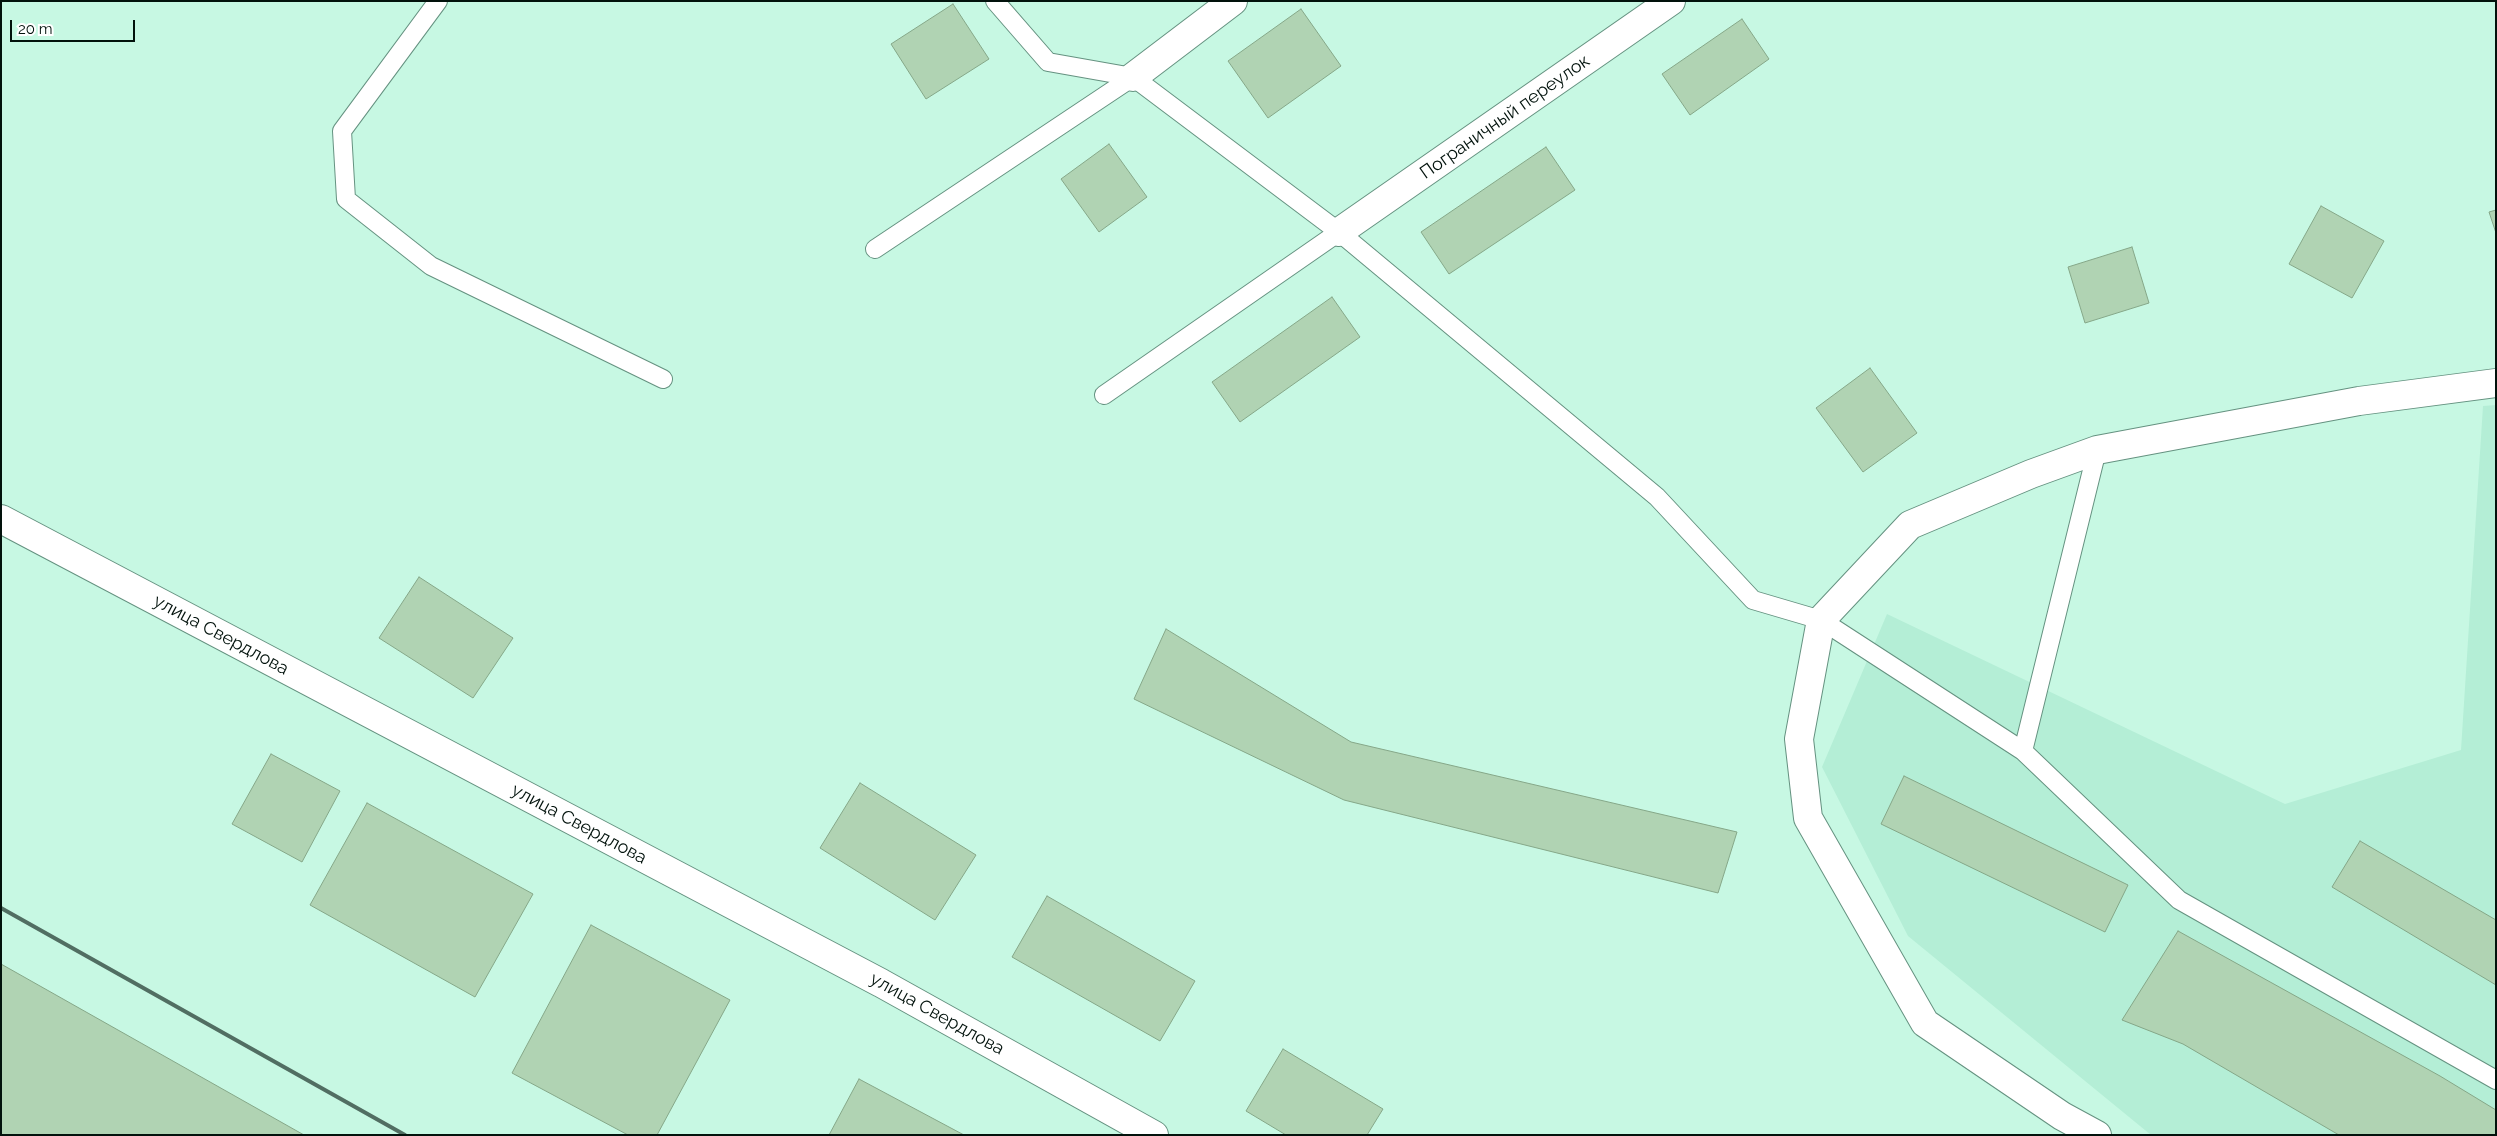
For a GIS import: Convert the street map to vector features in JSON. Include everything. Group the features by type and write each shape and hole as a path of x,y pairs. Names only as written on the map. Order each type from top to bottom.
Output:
{"street":[{"path":"1132,77 1233,1"},
{"name":"Пограничный переулок","path":"1339,232 1671,1"},
{"path":"2097,1135 2062,1116 1925,1023 1808,818 1799,739 1821,620 1910,525 2031,474 2097,450 2359,401 2496,383"},
{"name":"улица Свердлова","path":"1,519 881,983 1148,1133"}],"lane":[{"path":"438,1 342,131 346,199 431,266 663,379"},
{"path":"995,1 1048,62 1132,77 1339,232 1657,497 1753,600 1821,620 2023,751 2179,900 2496,1080"},
{"path":"875,250 1132,77"},
{"path":"1104,395 1339,232"},
{"path":"2023,751 2097,450"}],"shaded area":[{"path":"2496,405 2496,1135 2151,1135 1908,936 1822,767 1887,614 2285,804 2461,750 2483,406"}],"building":[{"path":"953,4 989,59 926,99 891,44"},
{"path":"1301,9 1341,66 1268,118 1228,61"},
{"path":"1742,19 1769,59 1690,115 1662,74"},
{"path":"1109,144 1147,197 1099,232 1061,179"},
{"path":"1546,147 1575,190 1449,274 1421,232"},
{"path":"2321,206 2384,241 2352,298 2289,264"},
{"path":"2496,210 2496,233 2489,212"},
{"path":"2132,247 2149,303 2085,323 2068,267"},
{"path":"1332,297 1360,337 1240,422 1212,382"},
{"path":"1870,368 1917,433 1863,472 1816,408"},
{"path":"419,577 513,638 473,698 379,638"},
{"path":"1166,629 1351,742 1737,832 1718,893 1344,800 1134,699"},
{"path":"271,754 340,791 302,862 232,824"},
{"path":"1904,776 2128,885 2105,932 1881,824"},
{"path":"860,783 976,855 935,920 820,848"},
{"path":"367,803 533,894 475,997 310,905"},
{"path":"2360,841 2496,920 2496,985 2332,887"},
{"path":"1047,896 1195,981 1160,1041 1012,957"},
{"path":"591,925 730,1000 657,1135 628,1135 512,1073"},
{"path":"2178,931 2440,1076 2496,1110 2496,1135 2339,1135 2183,1044 2122,1020"},
{"path":"1,964 304,1135 1,1135"},
{"path":"1283,1049 1383,1109 1367,1135 1286,1135 1246,1111"},
{"path":"859,1079 964,1135 829,1135"}],"railway":[{"path":"1,908 405,1135"}]}
